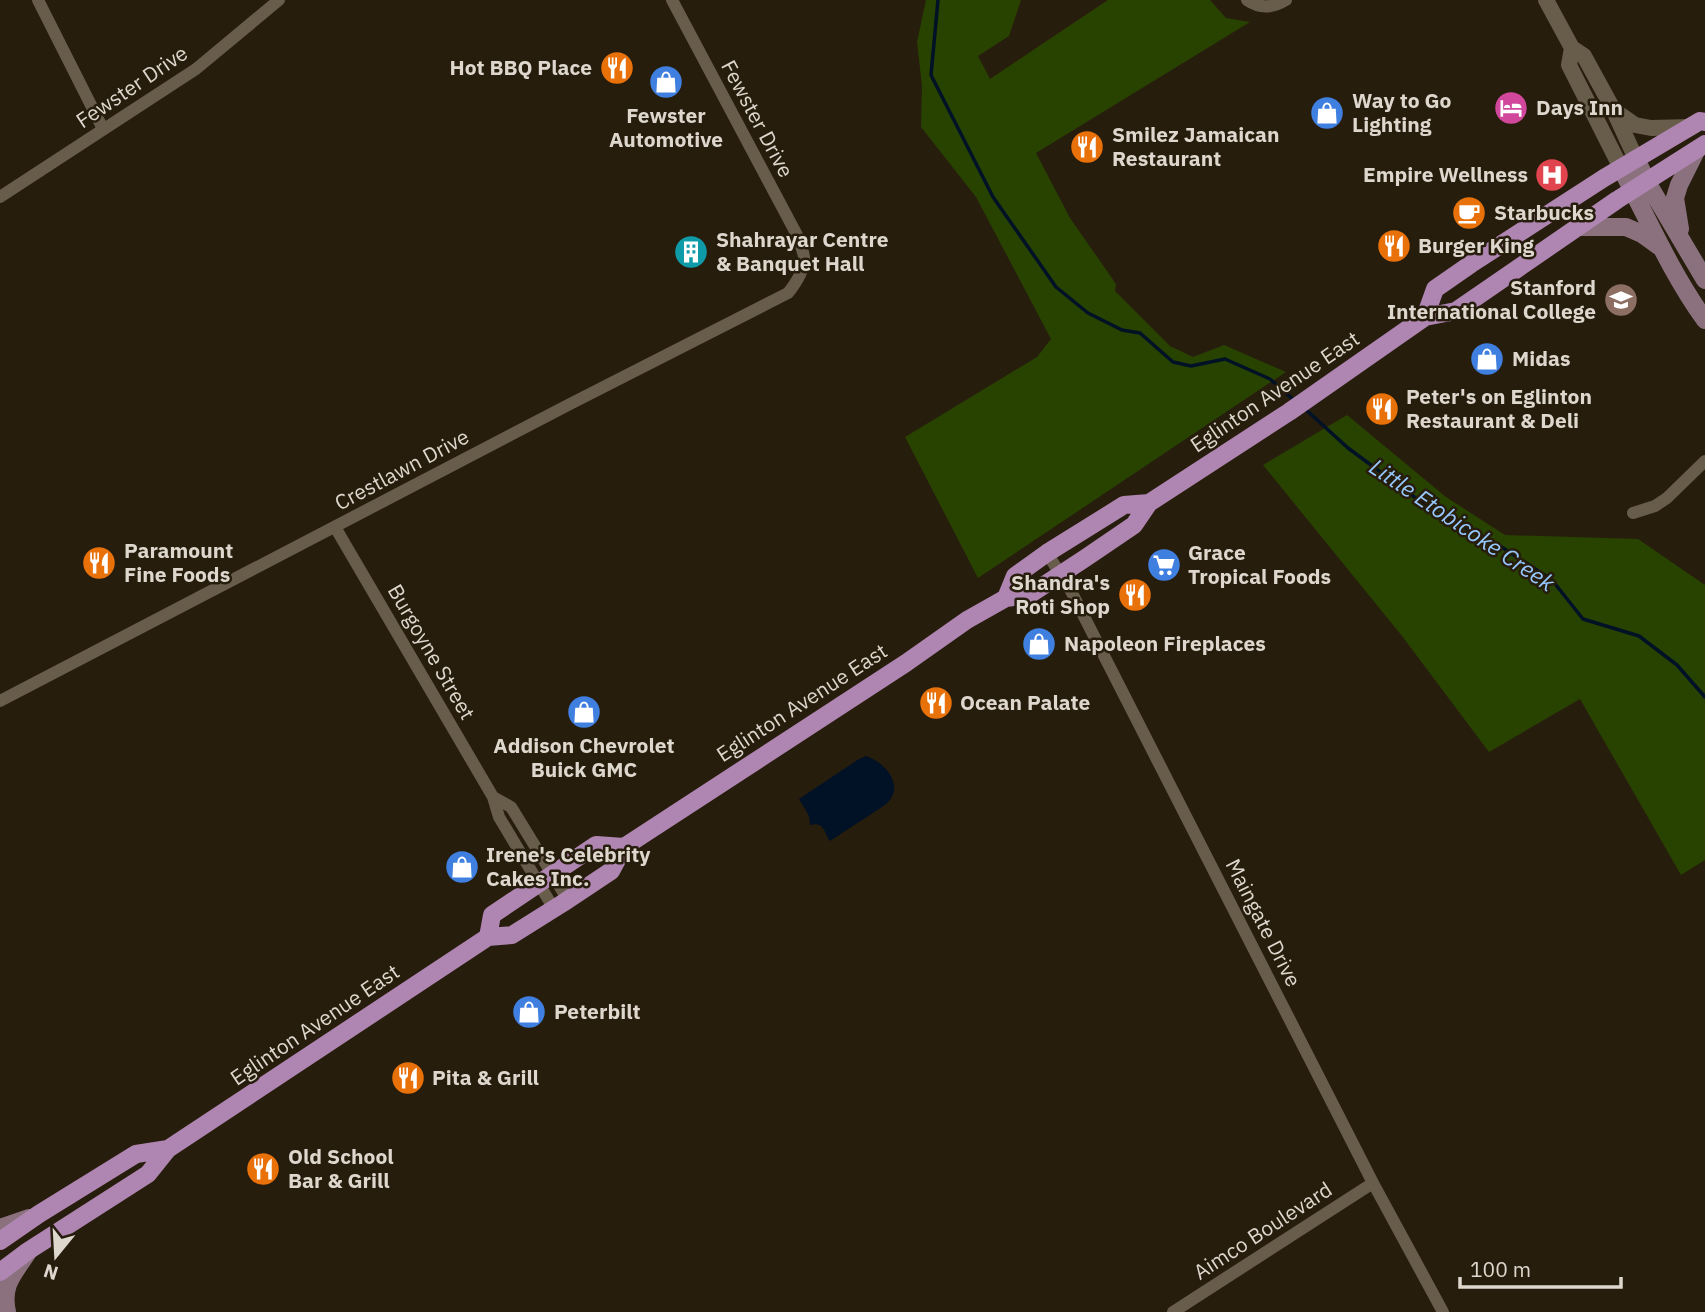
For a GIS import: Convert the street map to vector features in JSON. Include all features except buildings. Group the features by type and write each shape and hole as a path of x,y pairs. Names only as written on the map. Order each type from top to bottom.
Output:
{"main road":[{"path":"1425,317 1435,289 1629,163 1698,124"},
{"path":"1682,243 1675,198 1679,185 1700,148"},
{"name":"Eglinton Avenue East","path":"0,1272 148,1174 167,1149 488,937 512,935 611,871 624,847 967,621 1006,598 1029,595 1133,525 1149,503 1289,412 1425,317 1456,311 1700,148"},
{"path":"1629,163 1662,248 1705,320"},
{"path":"1640,186 1682,243 1705,281"},
{"path":"1578,227 1626,227 1662,248"},
{"name":"Eglinton Avenue East","path":"1006,598 1015,576 1047,553 1124,505 1149,503"},
{"path":"488,937 492,915 596,845 624,847"},
{"name":"Eglinton Avenue East","path":"0,1241 136,1154 167,1149"},
{"path":"0,1228 39,1214"},
{"path":"6,1312 5,1289 29,1251"}],"street":[{"path":"38,0 103,129"},
{"name":"Fewster Drive","path":"0,197 196,69 279,0"},
{"name":"Fewster Drive","path":"672,0 797,235 804,257"},
{"path":"1247,0 1269,7 1286,0"},
{"path":"1546,0 1572,48 1584,56 1613,109 1629,163"},
{"path":"1572,48 1569,65 1629,163"},
{"path":"1613,109 1635,125 1651,128 1698,124"},
{"name":"Crestlawn Drive","path":"0,701 788,293 801,272 804,257"},
{"path":"1633,513 1656,506 1705,461"},
{"name":"Burgoyne Street","path":"335,527 494,797 510,807 545,879 561,904"},
{"name":"Maingate Drive","path":"1047,553 1071,591 1373,1183 1443,1312"},
{"name":"Aimco Boulevard","path":"1173,1312 1373,1183"}],"green space":[{"path":"926,0 1021,0 1009,36 978,56 990,79 1108,0 1210,0 1226,18 1250,22 1036,153 1070,218 1116,284 1115,291 1170,346 1193,357 1224,345 1286,372 978,578 905,437 1037,357 1051,339 976,197 921,127 922,86 917,42"},
{"path":"1347,415 1446,497 1505,535 1638,539 1705,585 1705,860 1681,875 1580,699 1489,752 1402,636 1263,465"}],"water":[{"path":"866,756 886,769 894,783 894,791 885,805 830,841 821,826 810,825 809,816 799,799"}],"waterway":[{"name":"Little Etobicoke Creek","path":"938,0 931,75 993,197 1056,287 1088,313 1122,330 1140,333 1173,362 1191,366 1225,359 1270,379 1295,401"},
{"name":"Little Etobicoke Creek","path":"1304,408 1348,448 1436,513 1497,544 1552,580 1583,619 1639,636 1677,665 1705,697"}],"place":[{"name":"Hot BBQ Place","path":"617,68"},
{"name":"Fewster Automotive","path":"666,82"},
{"name":"Days Inn","path":"1511,108"},
{"name":"Way to Go Lighting","path":"1327,113"},
{"name":"Smilez Jamaican Restaurant","path":"1087,147"},
{"name":"Empire Wellness","path":"1552,175"},
{"name":"Starbucks","path":"1469,213"},
{"name":"Burger King","path":"1394,246"},
{"name":"Shahrayar Centre & Banquet Hall","path":"691,252"},
{"name":"Stanford International College","path":"1621,300"},
{"name":"Midas","path":"1487,359"},
{"name":"Peter's on Eglinton Restaurant & Deli","path":"1382,409"},
{"name":"Paramount Fine Foods","path":"99,563"},
{"name":"Grace Tropical Foods","path":"1164,565"},
{"name":"Shandra's Roti Shop","path":"1135,595"},
{"name":"Napoleon Fireplaces","path":"1039,644"},
{"name":"Ocean Palate","path":"936,703"},
{"name":"Addison Chevrolet Buick GMC","path":"584,712"},
{"name":"Irene's Celebrity Cakes Inc.","path":"462,867"},
{"name":"Peterbilt","path":"529,1012"},
{"name":"Pita & Grill","path":"408,1078"},
{"name":"Old School Bar & Grill","path":"263,1169"}]}
